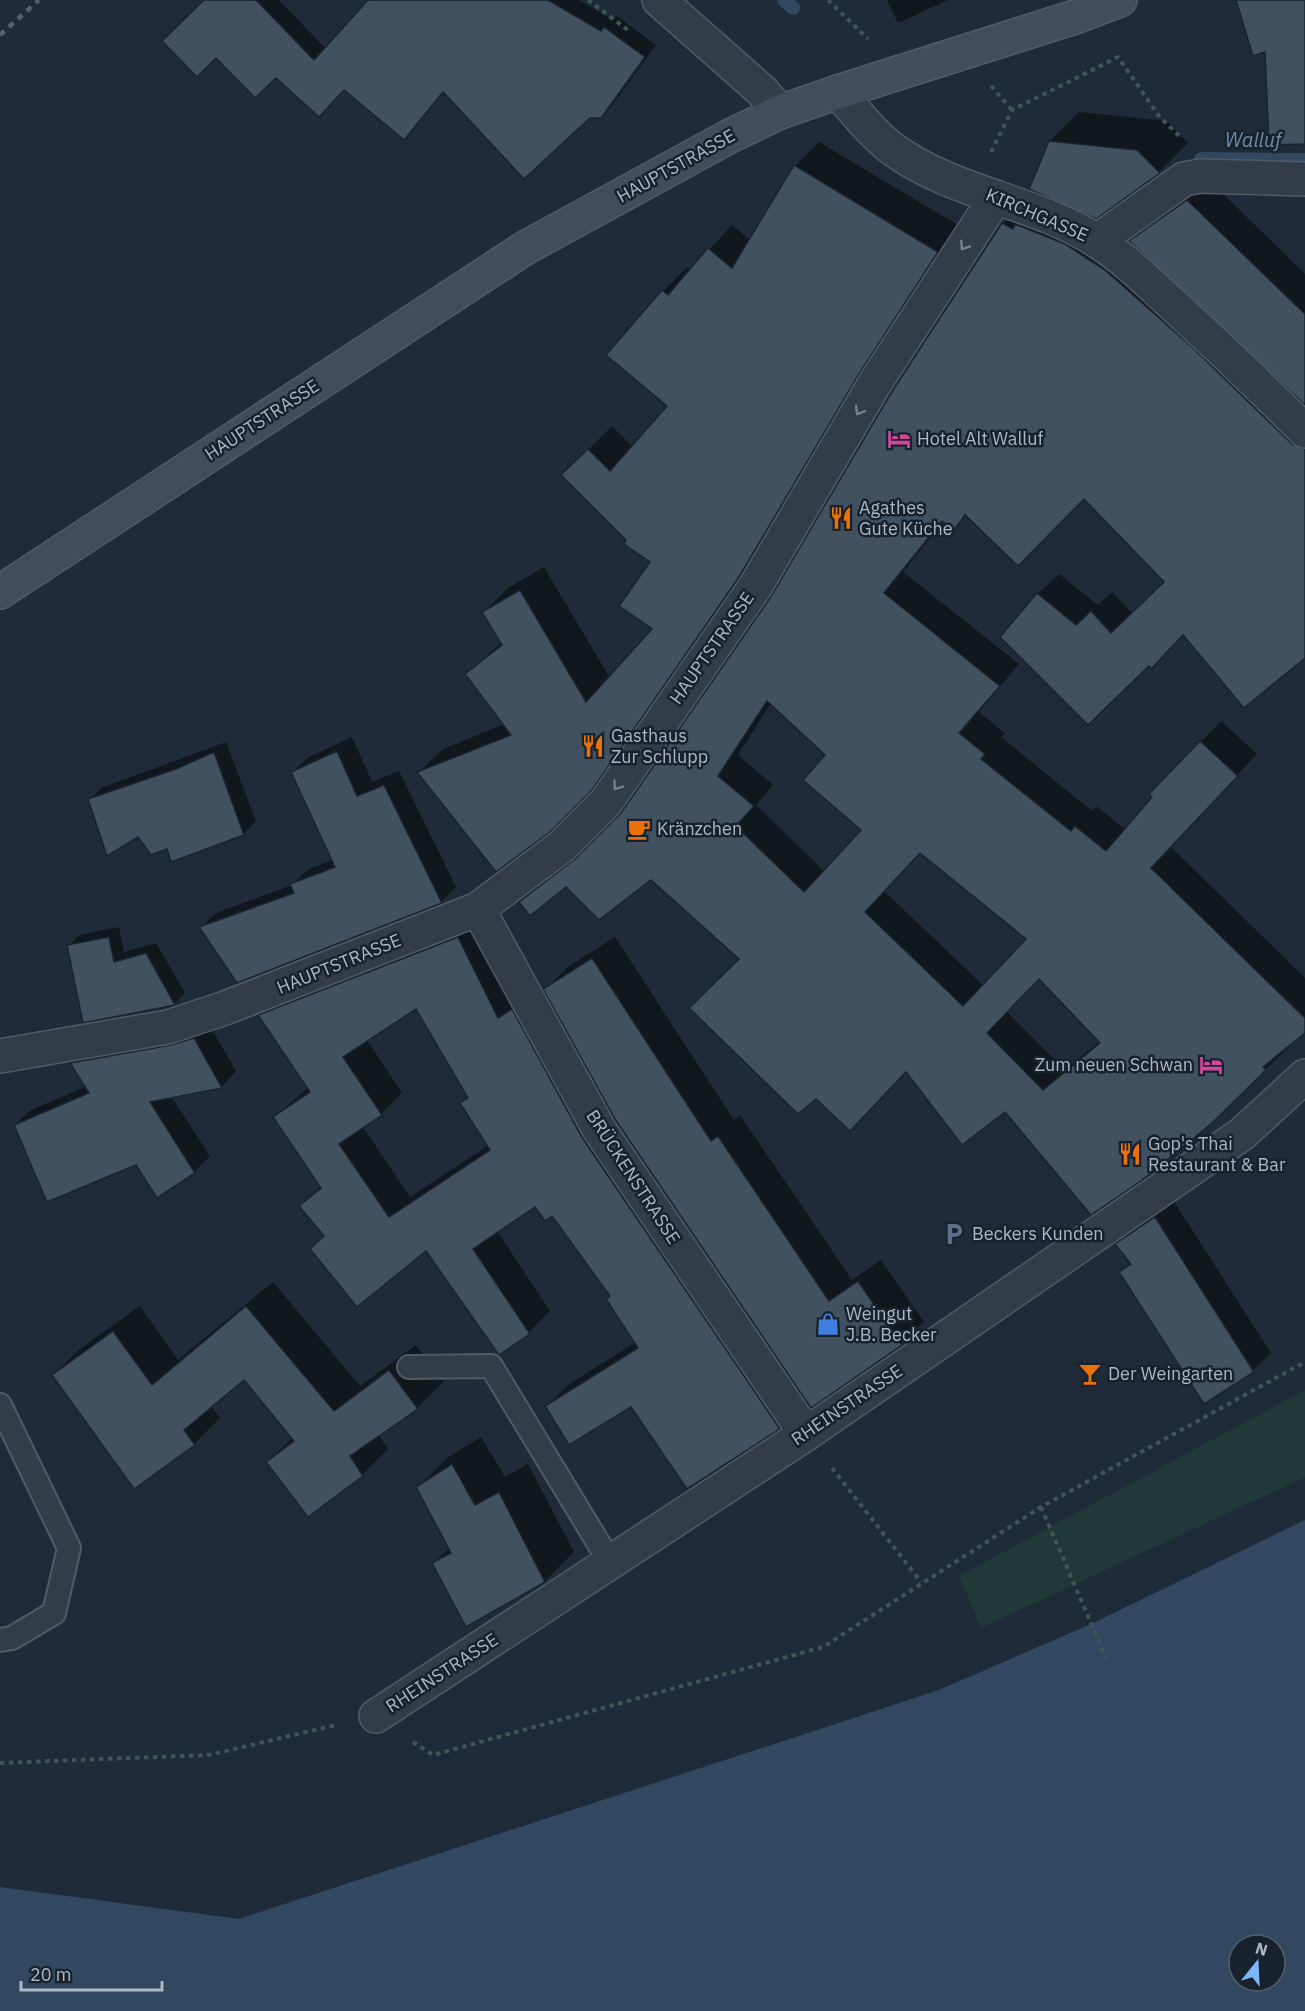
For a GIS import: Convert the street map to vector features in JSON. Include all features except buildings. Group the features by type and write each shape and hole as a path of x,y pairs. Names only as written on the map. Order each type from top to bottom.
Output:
{"street":[{"path":"659,0 762,91 780,112"},
{"name":"HAUPTSTRASSE","path":"0,592 525,248 730,136 780,112 900,71 1078,16 1120,0"},
{"name":"KIRCHGASSE","path":"838,92 874,133 895,150 928,170 1072,227 1125,261 1229,355 1305,431"},
{"path":"1097,241 1172,185 1184,179 1200,176 1305,179"},
{"name":"HAUPTSTRASSE","path":"0,1056 168,1027 225,1008 478,909 562,846 606,802 755,587 875,383 996,197"},
{"name":"BRÜCKENSTRASSE","path":"478,909 598,1129 806,1434"},
{"name":"RHEINSTRASSE","path":"376,1716 806,1434 1242,1134 1305,1076"}],"lane":[{"path":"409,1366 491,1366 610,1562"},
{"path":"0,1405 69,1548 54,1613 12,1638 0,1640"}],"path":[{"path":"828,0 900,71"},
{"path":"1012,110 1118,57 1159,116 1188,145 1200,176"},
{"path":"0,1763 209,1755 376,1716 433,1755 823,1647 1041,1507 1305,1362"},
{"path":"806,1434 921,1582"},
{"path":"1041,1507 1106,1658"}],"green space":[{"path":"1305,1390 1305,1477 981,1628 959,1576"}],"water":[{"path":"1305,1520 1305,2011 0,2011 0,1887 239,1919 939,1690 1091,1624"}],"waterway":[{"name":"Walluf","path":"784,0 793,8"},
{"name":"Walluf","path":"1201,159 1305,160"}],"railway":[{"path":"0,35 39,0"}],"place":[{"name":"Hotel Alt Walluf","path":"899,439"},
{"name":"Agathes Gute Küche","path":"841,518"},
{"name":"Gasthaus Zur Schlupp","path":"593,746"},
{"name":"Kränzchen","path":"639,829"},
{"name":"Zum neuen Schwan","path":"1211,1065"},
{"name":"Gop's Thai Restaurant & Bar","path":"1130,1154"},
{"name":"Beckers Kunden","path":"954,1234"},
{"name":"Weingut J.B. Becker","path":"828,1324"},
{"name":"Der Weingarten","path":"1090,1374"}]}
